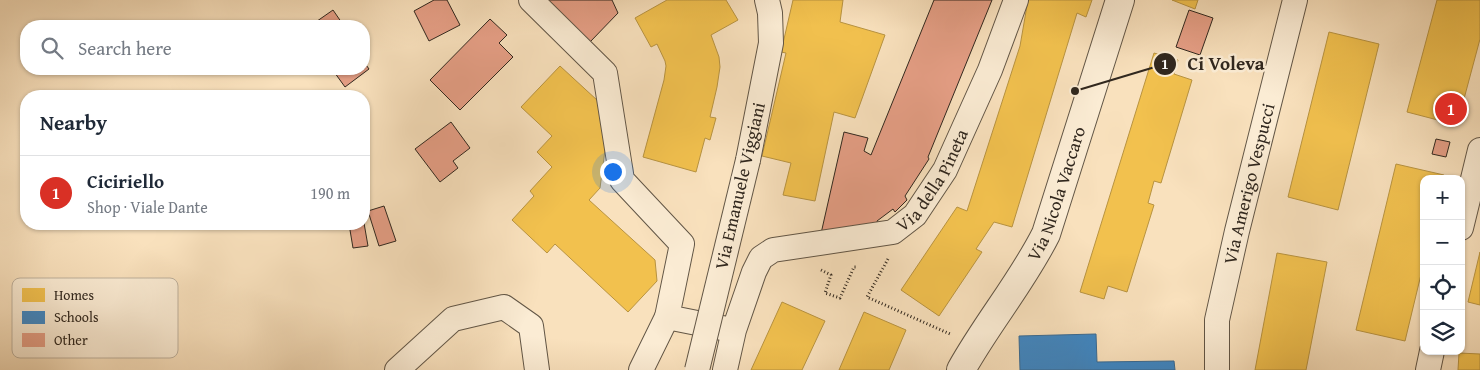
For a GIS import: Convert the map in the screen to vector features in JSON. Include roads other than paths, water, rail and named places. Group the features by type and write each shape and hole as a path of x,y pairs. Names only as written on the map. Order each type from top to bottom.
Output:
{"street":[{"path":"531,0 605,73 622,180 682,244 667,316 641,370"},
{"name":"Via Emanuele Viggiani","path":"697,370 748,160 770,42 770,13 767,0"},
{"name":"Via della Pineta","path":"725,370 734,330 754,272 761,258 773,250 893,232 915,215 945,170 990,70 1016,0"},
{"name":"Via Nicola Vaccaro","path":"960,370 974,345 1033,260 1046,234 1120,0"},
{"name":"Via Amerigo Vespucci","path":"1217,370 1217,320 1237,231 1295,0"},
{"path":"1463,220 1480,150"},
{"path":"397,370 453,319 504,307 531,326 537,370"},
{"path":"667,316 734,330"},
{"path":"1428,370 1431,355"}],"place":[{"name":"Ci Voleva","path":"1075,91"},
{"name":"Ciciriello","path":"1451,109"}]}
